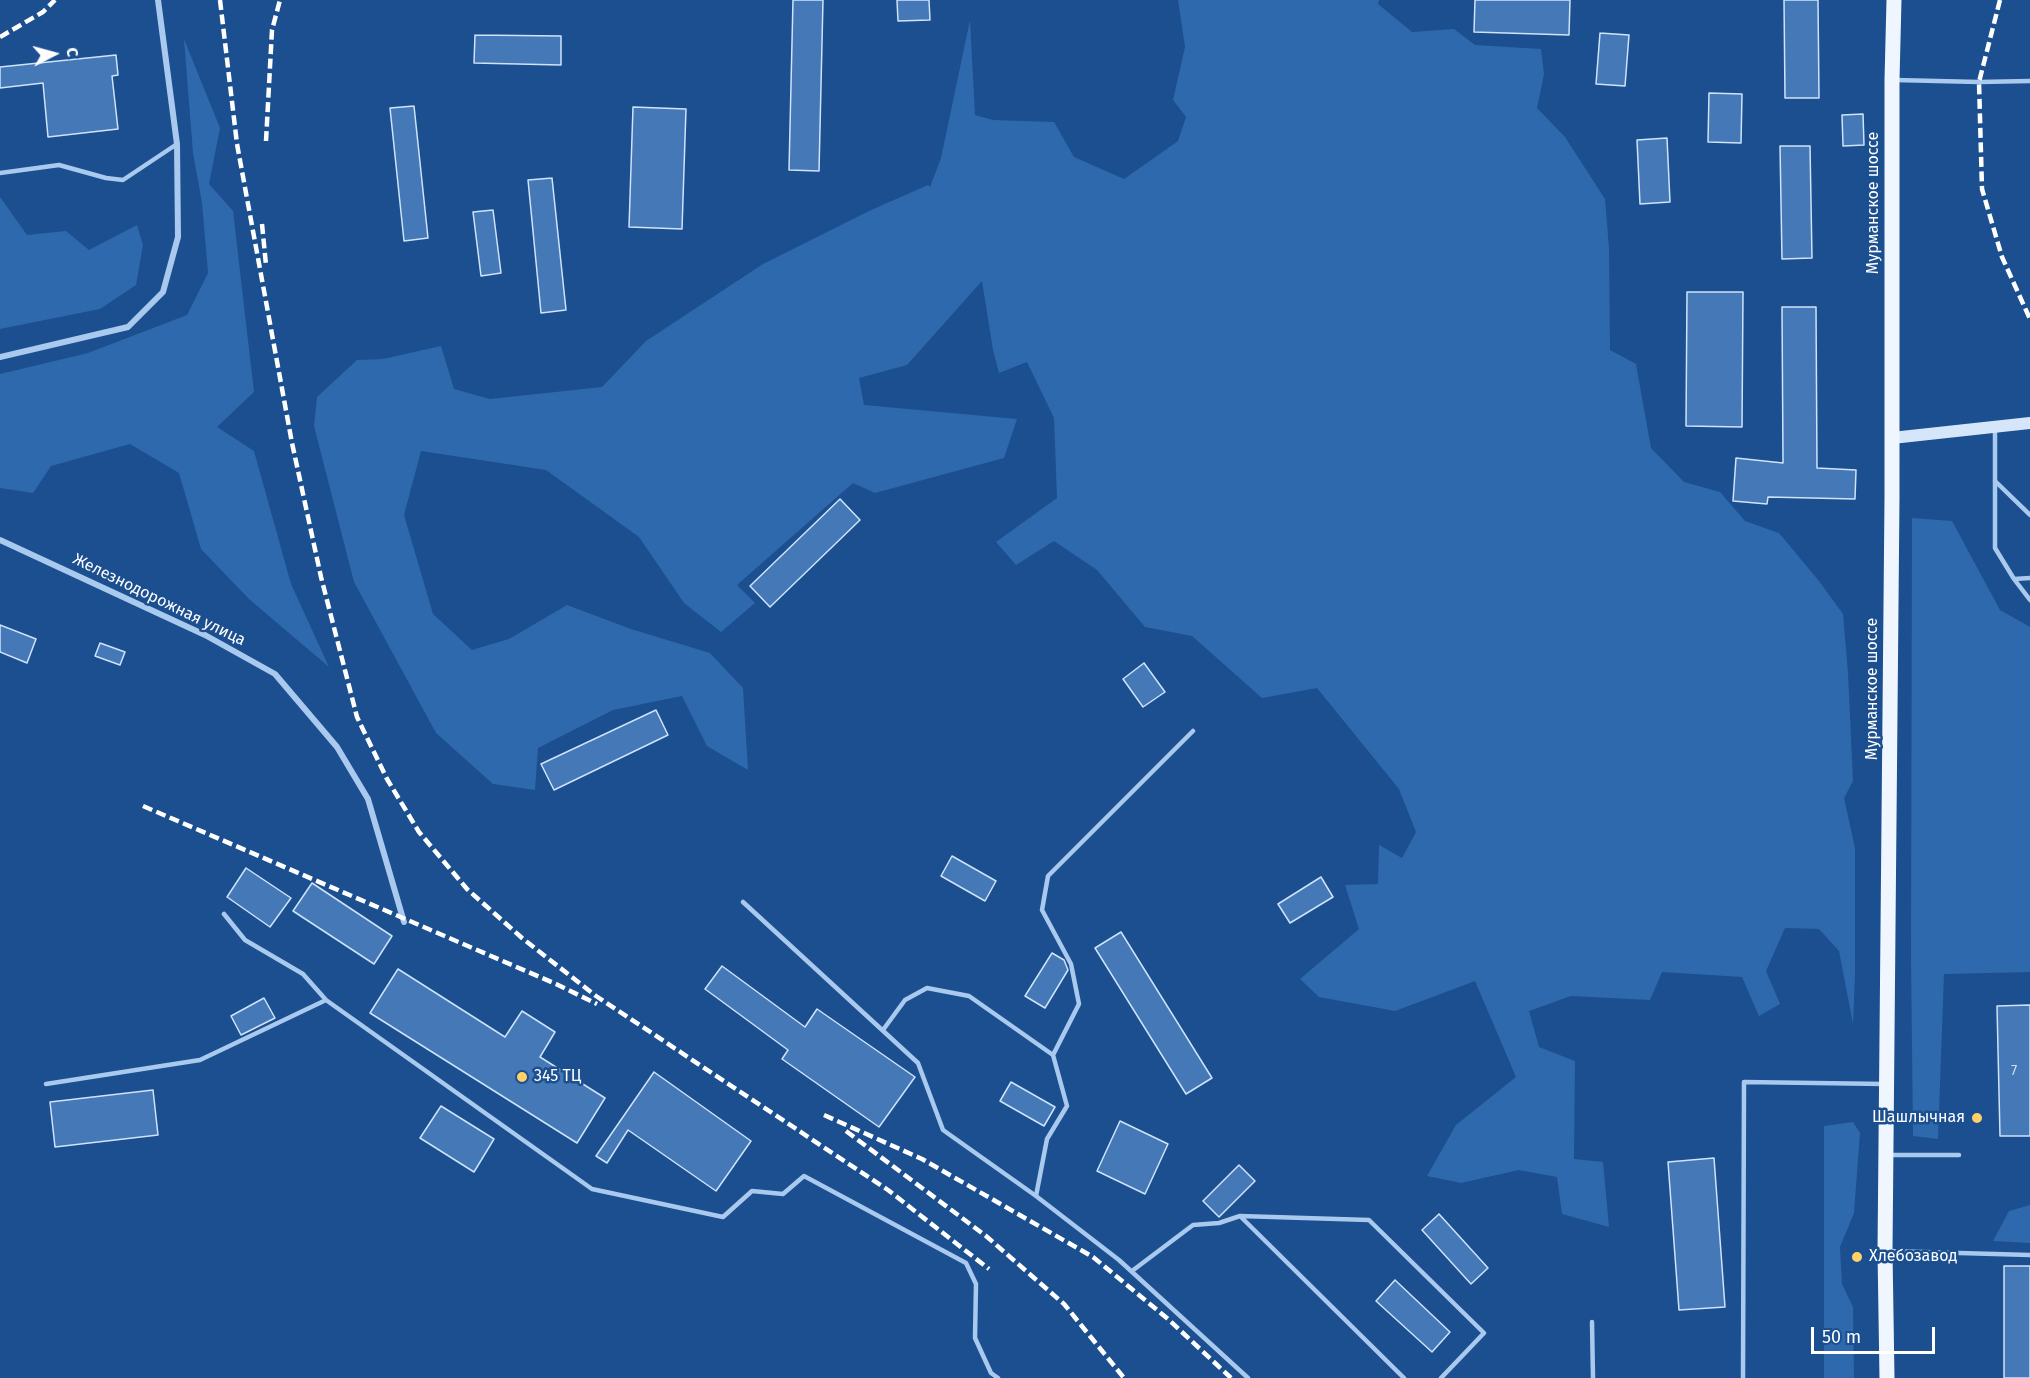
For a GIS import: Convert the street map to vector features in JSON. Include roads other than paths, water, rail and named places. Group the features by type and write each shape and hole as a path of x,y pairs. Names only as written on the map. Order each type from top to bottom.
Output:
{"main road":[{"name":"Мурманское шоссе","path":"1887,1378 1894,0"}],"street":[{"path":"0,357 128,327 163,292 178,237 177,144 158,0"},
{"path":"1892,438 2030,423"},
{"name":"Железнодорожная улица","path":"0,540 205,634 275,674 337,747 368,800 404,922"}],"lane":[{"path":"1892,80 2030,81"},
{"path":"0,173 59,165 106,178 123,180 177,144"},
{"path":"1995,427 1995,548 2030,600"},
{"path":"1995,481 2030,515"},
{"path":"2014,579 2030,578"},
{"path":"1053,1055 1079,1004 1071,964 1042,910 1048,876 1193,731"},
{"path":"743,902 918,1063 943,1130 1036,1196 1132,1271 1248,1378"},
{"path":"224,914 245,940 303,974 326,1000 592,1189 723,1217 752,1191 783,1194 804,1176 966,1263 976,1284 975,1338 991,1373 998,1378"},
{"path":"882,1030 905,1000 927,988 969,996 1053,1055 1067,1106 1047,1139 1036,1196"},
{"path":"46,1084 200,1060 326,1000"},
{"path":"1743,1378 1744,1082 1888,1084"},
{"path":"1887,1155 1959,1155"},
{"path":"1132,1271 1193,1225 1219,1223 1240,1216 1369,1220 1484,1333 1441,1378"},
{"path":"1240,1216 1404,1378"},
{"path":"1886,1251 2030,1255"},
{"path":"1592,1322 1593,1378"}],"railway":[{"path":"0,37 43,12 55,0"},
{"path":"220,0 237,144 292,443 321,577 357,717 387,779 419,832 467,889 522,938 596,996 888,1190 989,1269"},
{"path":"266,141 272,30 280,0"},
{"path":"2000,0 1979,82 1982,189 2002,257 2030,319"},
{"path":"262,224 266,265"},
{"path":"143,806 556,984 597,1004"},
{"path":"824,1115 922,1159 1093,1257 1168,1319 1231,1378"},
{"path":"846,1131 986,1236 1064,1304 1124,1378"}],"place":[{"name":"345 ТЦ","path":"522,1077"},
{"name":"Шашлычная","path":"1977,1118"},
{"name":"Хлебозавод","path":"1857,1257"}]}
